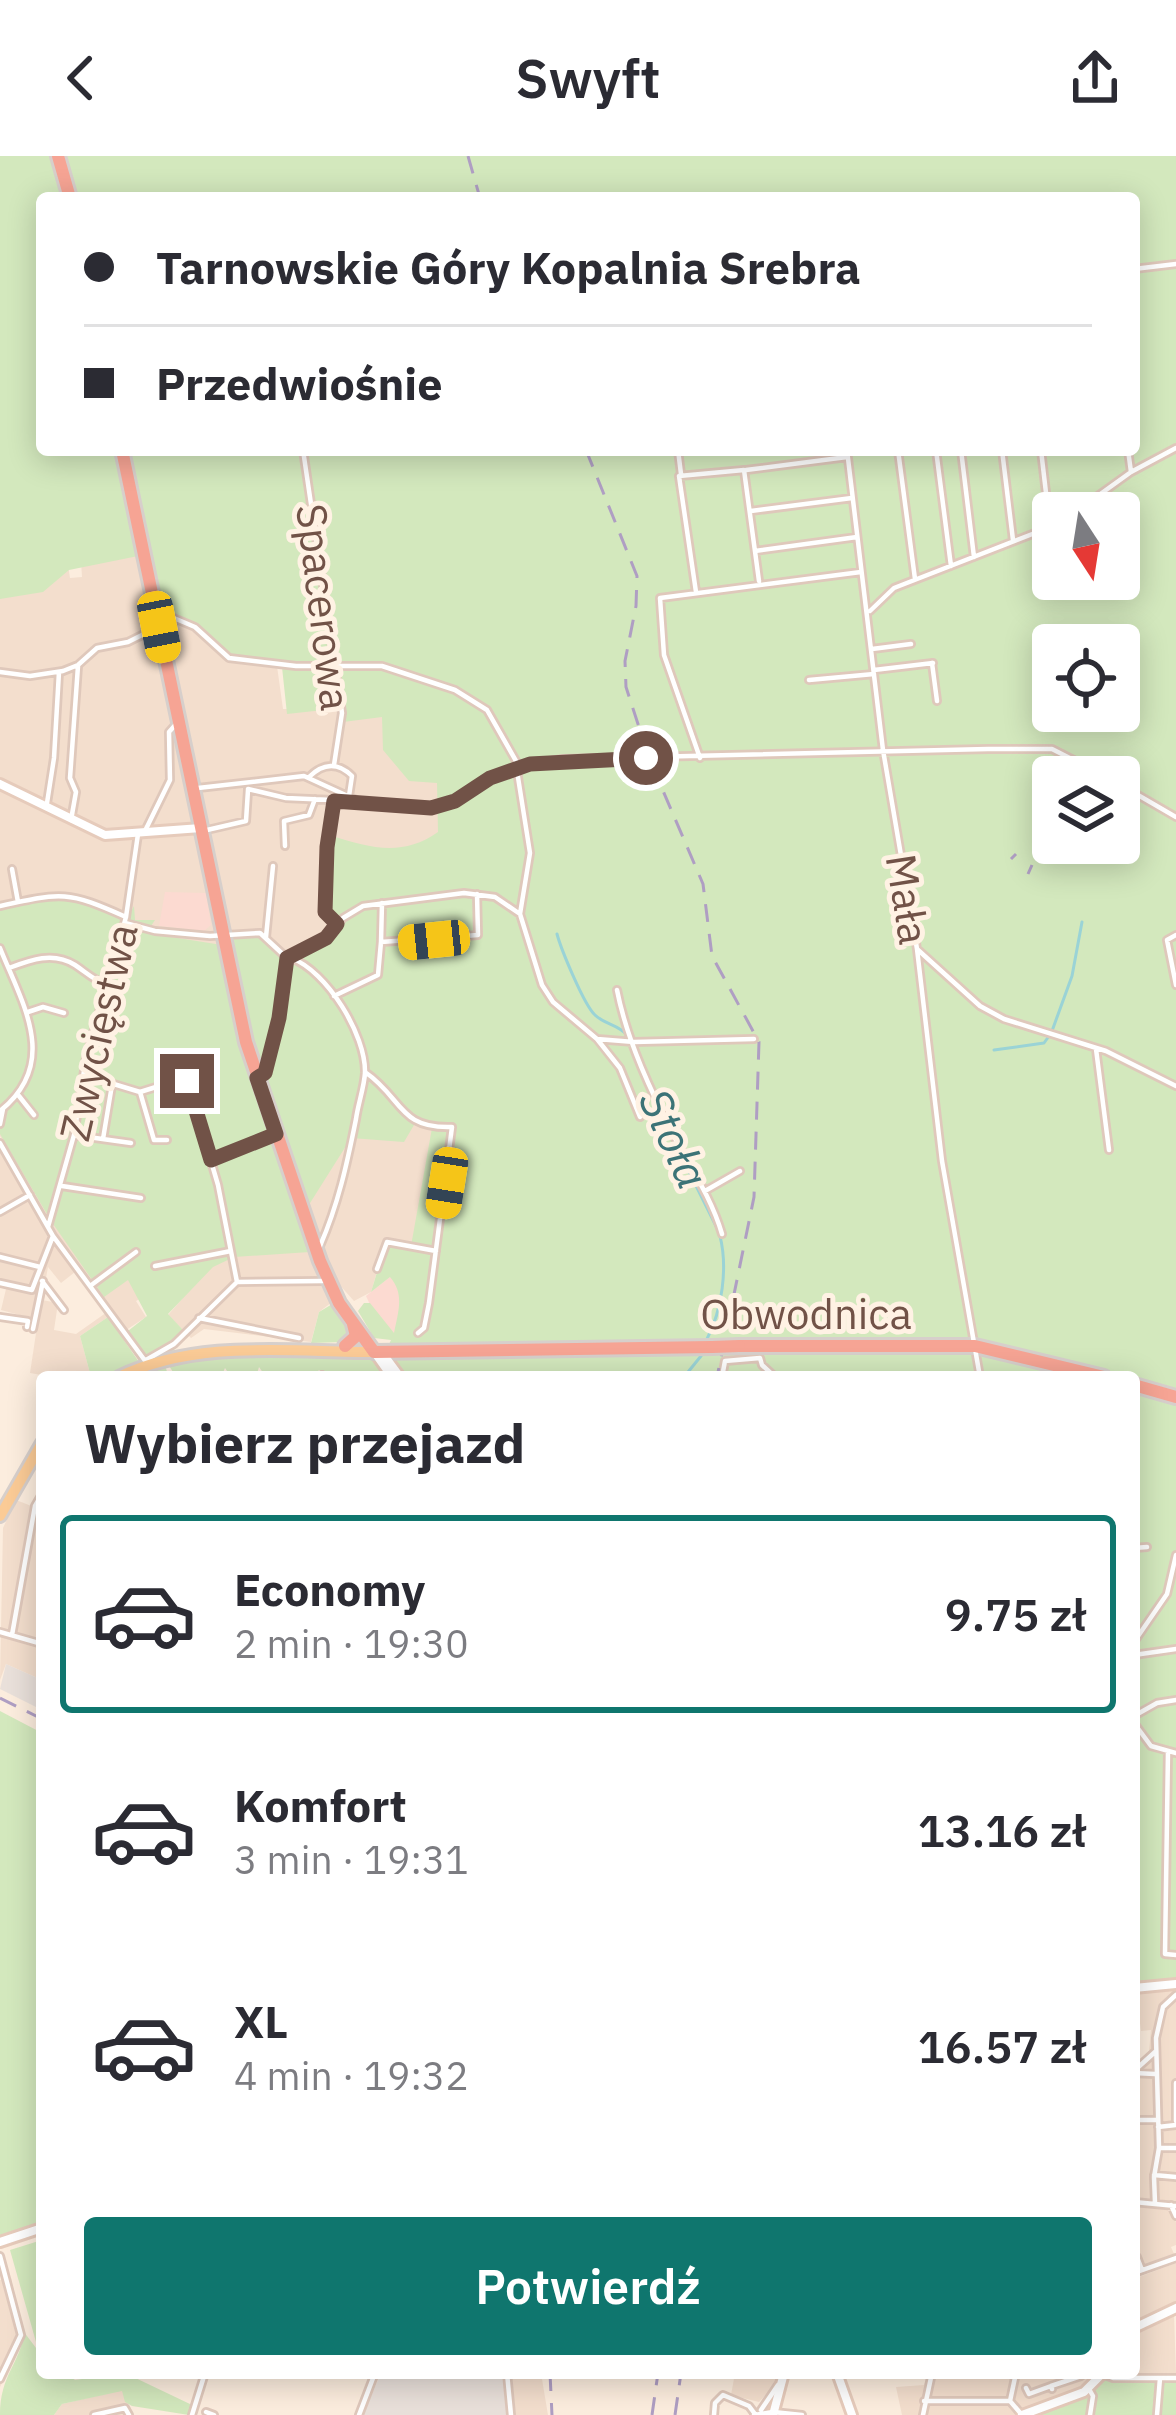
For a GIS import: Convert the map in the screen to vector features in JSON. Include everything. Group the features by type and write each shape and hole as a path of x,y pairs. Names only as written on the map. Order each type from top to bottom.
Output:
{"highway":[{"path":"58,156 68,192"},
{"path":"123,456 257,1078 328,1279 376,1349"},
{"path":"338,1295 353,1323 376,1349"},
{"path":"345,1346 355,1339 353,1323"},
{"name":"Obwodnica","path":"376,1349 975,1346 1079,1371"},
{"name":"Obwodnica","path":"376,1349 504,1348"},
{"path":"1140,1387 1176,1397"}],"main road":[{"name":"Obwodnica","path":"258,1351 376,1349"},
{"name":"Obwodnica","path":"130,1371 146,1362 198,1353 376,1349"},
{"path":"0,1516 36,1453"}],"street":[{"path":"1140,268 1176,264"},
{"path":"1103,492 1176,448"},
{"name":"Spacerowa","path":"304,456 336,663 341,718 334,765"},
{"path":"679,456 695,592"},
{"path":"681,476 834,456"},
{"name":"Mała","path":"847,456 942,1161 979,1371"},
{"path":"899,456 914,579"},
{"path":"937,456 951,566"},
{"path":"962,456 974,557"},
{"path":"1003,456 1013,542"},
{"path":"1042,456 1047,492"},
{"path":"1129,456 1131,472"},
{"path":"744,470 760,584"},
{"path":"749,512 852,498"},
{"path":"868,614 887,593 914,579 1032,534"},
{"path":"754,551 857,538"},
{"path":"700,758 664,656 658,607 662,597 861,572"},
{"path":"0,672 30,676 59,672 78,665 97,648 130,641 158,620 182,619 229,658 296,666 336,663 394,668 477,701 487,710 519,770 530,853 520,914 542,985 620,1068 640,1117"},
{"path":"872,649 911,644"},
{"path":"809,680 933,663 937,701"},
{"path":"71,820 76,792 70,778 78,665"},
{"path":"46,807 59,672"},
{"name":"Zwycięstwa","path":"48,1227 126,920 141,833 167,788 169,732 179,722"},
{"path":"309,777 352,798 382,806 438,806 490,778 563,759 1052,749 1066,756"},
{"path":"193,789 309,777 334,765 352,776 352,798"},
{"path":"276,794 277,779"},
{"path":"0,784 105,835 204,829 246,821 248,786"},
{"path":"248,786 315,799 352,798"},
{"path":"1140,796 1176,817"},
{"path":"285,846 284,821 309,814 315,799"},
{"path":"334,801 325,912 337,924"},
{"path":"266,937 273,866"},
{"path":"12,869 18,902"},
{"path":"0,906 57,893 93,900 155,931 223,936 254,933 266,937 289,958 305,963"},
{"path":"289,958 326,938 363,906 477,894 495,897 520,914"},
{"path":"381,942 478,935 477,894"},
{"path":"334,996 378,975 382,904"},
{"path":"1176,935 1167,940 1176,986"},
{"path":"0,948 28,1012 34,1051 26,1084 2,1110 0,1124"},
{"path":"917,949 980,1006 1023,1027 1096,1048 1176,1086"},
{"path":"303,952 305,963 350,1022 365,1072 343,1187 321,1245 315,1249"},
{"path":"8,969 41,956 75,965 85,977 107,985"},
{"path":"257,1078 265,1073 276,1034 289,958"},
{"path":"617,990 673,1135 705,1191 722,1234"},
{"path":"28,1012 43,1007 64,1013"},
{"path":"597,1039 754,1039"},
{"path":"1096,1048 1109,1150"},
{"path":"84,1075 140,1092 204,1072"},
{"path":"365,1072 386,1088 414,1123 452,1127 424,1328 418,1333"},
{"path":"186,1078 211,1160 237,1282"},
{"path":"103,1139 113,1083"},
{"path":"140,1092 154,1141 167,1140"},
{"path":"19,1096 34,1115"},
{"path":"211,1160 276,1134"},
{"path":"74,1135 131,1144"},
{"path":"0,1143 53,1236 146,1362 169,1348 237,1282 328,1279"},
{"path":"705,1191 740,1171"},
{"path":"62,1186 141,1198"},
{"path":"0,1212 30,1195"},
{"path":"0,1283 31,1290 53,1236"},
{"path":"377,1269 388,1242 436,1250"},
{"path":"154,1266 231,1251"},
{"path":"90,1286 136,1252"},
{"path":"0,1258 40,1274 64,1310"},
{"path":"33,1329 40,1274"},
{"path":"200,1318 299,1338"},
{"path":"376,1349 393,1371"},
{"path":"396,1371 395,1358 403,1351"},
{"path":"723,1371 725,1361 760,1358 769,1371"},
{"path":"12,1635 36,1504"},
{"path":"1140,1548 1147,1547"},
{"path":"1140,1633 1168,1594 1176,1555"},
{"path":"1168,1594 1176,1598"},
{"path":"1140,1620 1148,1621"},
{"path":"0,1632 36,1642"},
{"path":"1140,1654 1176,1649"},
{"path":"1140,1715 1156,1703 1176,1700"},
{"path":"1140,1736 1151,1746 1172,1752 1165,1954 1176,1955"},
{"path":"1140,1988 1176,1984"},
{"path":"1161,1986 1165,2003"},
{"path":"1155,2203 1158,2016 1176,1995"},
{"path":"1142,2066 1155,2052"},
{"path":"1140,2073 1155,2074"},
{"path":"1140,2121 1176,2123 1176,2084 1155,2083"},
{"path":"1159,2148 1176,2148"},
{"path":"1154,2175 1176,2177"},
{"path":"1140,2202 1173,2205 1176,2216"},
{"path":"0,2242 36,2230"},
{"path":"0,2256 4,2287 21,2335 0,2379"},
{"path":"1140,2270 1176,2258"},
{"path":"1140,2325 1176,2308"},
{"path":"1140,2378 1176,2378"},
{"path":"1156,2415 1160,2378"},
{"path":"192,2415 203,2379"},
{"path":"359,2415 373,2379"},
{"path":"508,2379 511,2415"},
{"path":"757,2414 781,2379"},
{"path":"773,2413 782,2379"},
{"path":"839,2379 850,2415"},
{"path":"923,2415 930,2379"},
{"path":"1010,2401 1015,2379"},
{"path":"925,2401 1010,2401 1022,2415 1076,2379"},
{"path":"1026,2388 1029,2394 1089,2389 1098,2379"},
{"path":"1089,2389 1093,2397 1090,2415"},
{"path":"714,2415 723,2395 757,2414 802,2415"},
{"path":"94,2415 125,2408 130,2415"},
{"path":"206,2412 214,2415"}],"shaded area":[{"path":"74,456 80,456 275,652 283,709 324,710 313,522 406,777 424,782 434,766 452,763 438,1249 384,1248 371,1292 354,1301 312,1254 332,1302 319,1312 311,1342 204,1329 191,1338 168,1315 183,1298 166,1282 136,1301 146,1317 120,1334 108,1317 80,1336 89,1371 36,1374 30,1373 38,1320 1,1310 6,1289 0,1287 0,1148 75,1272 61,1283 48,1267 42,1300 58,1303 54,1330 76,1334 110,1310 52,1231 0,1136 0,483 66,553 70,578 82,577"},
{"path":"165,892 206,893 211,925 204,931 159,926"},
{"path":"391,1276 410,1296 395,1337 366,1296"},
{"path":"16,1500 34,1507 36,1677 6,1664 0,1680 3,1528"},
{"path":"6,1664 36,1677 36,1707 0,1689"},
{"path":"1176,1988 1176,2203 1165,2206 1176,2222 1176,2245 1171,2247 1174,2254 1140,2267 1140,2059 1149,2051 1151,2030 1141,2031 1140,1991"},
{"path":"1176,2263 1176,2306 1140,2323 1140,2277"},
{"path":"11,2278 24,2340 0,2387 0,2280"},
{"path":"1174,2314 1176,2374 1140,2374 1140,2329"},
{"path":"378,2379 504,2379 507,2415 363,2415"},
{"path":"504,2379 542,2379 548,2415 507,2415"},
{"path":"734,2379 777,2379 759,2402 731,2395"},
{"path":"926,2379 1096,2379 1016,2415 902,2415 896,2387 924,2385"},
{"path":"122,2390 134,2415 54,2415 62,2404"}],"green space":[{"path":"0,156 1176,156 1176,1986 1140,1989 1140,1371 398,1371 385,1353 391,1340 374,1338 358,1311 370,1303 394,1333 399,1303 395,1283 390,1277 371,1292 385,1246 411,1246 432,1128 414,1125 404,1142 351,1138 300,1219 310,1252 234,1257 213,1267 168,1314 184,1331 185,1339 164,1360 167,1371 140,1371 148,1367 127,1339 128,1331 147,1316 128,1280 104,1297 51,1221 0,1134 0,906 65,898 128,917 134,906 135,920 155,920 149,929 159,935 222,945 231,937 261,935 288,964 336,935 339,928 329,913 332,836 386,848 425,840 438,832 437,783 409,781 383,750 382,717 343,722 342,708 287,714 282,667 220,654 183,620 162,614 148,554 69,570 43,592 0,599"},
{"path":"334,1303 351,1336 343,1342 311,1343 319,1312"},
{"path":"108,1317 139,1362 123,1371 89,1371 80,1336"},
{"path":"239,1355 367,1356 385,1371 262,1371 259,1367 258,1371 172,1371 169,1361"},
{"path":"0,1711 36,1730 36,2224 0,2236"},
{"path":"36,2242 36,2342 10,2250"},
{"path":"24,2332 36,2348 36,2379 138,2379 192,2405 189,2415 132,2406 125,2402 122,2391 62,2404 54,2415 0,2415 3,2389"},
{"path":"1106,2379 1176,2380 1176,2415 1028,2415 1092,2392"}],"waterway":[{"path":"1052,1031 1072,976 1082,922"},
{"name":"Stoła","path":"557,934 590,1009 628,1036"},
{"path":"994,1050 1044,1043 1049,1036"},
{"name":"Stoła","path":"652,1097 718,1230"},
{"name":"Stoła","path":"707,1339 722,1289 720,1236"},
{"name":"Stoła","path":"689,1371 701,1356"}],"railway":[{"path":"468,156 478,192"},
{"path":"588,456 637,576 626,687 649,758 703,884 712,956 759,1042 754,1197 718,1371"},
{"path":"1011,859 1016,854"},
{"path":"1028,874 1032,865"},
{"path":"0,1698 36,1716"},
{"path":"550,2379 552,2415"},
{"path":"652,2415 657,2379"},
{"path":"675,2415 680,2379"}],"route":[{"path":"187,1081 211,1160 276,1134 257,1078 265,1073 276,1034 287,958 326,938 337,924 325,912 334,801 431,808 530,764 646,758"}]}
